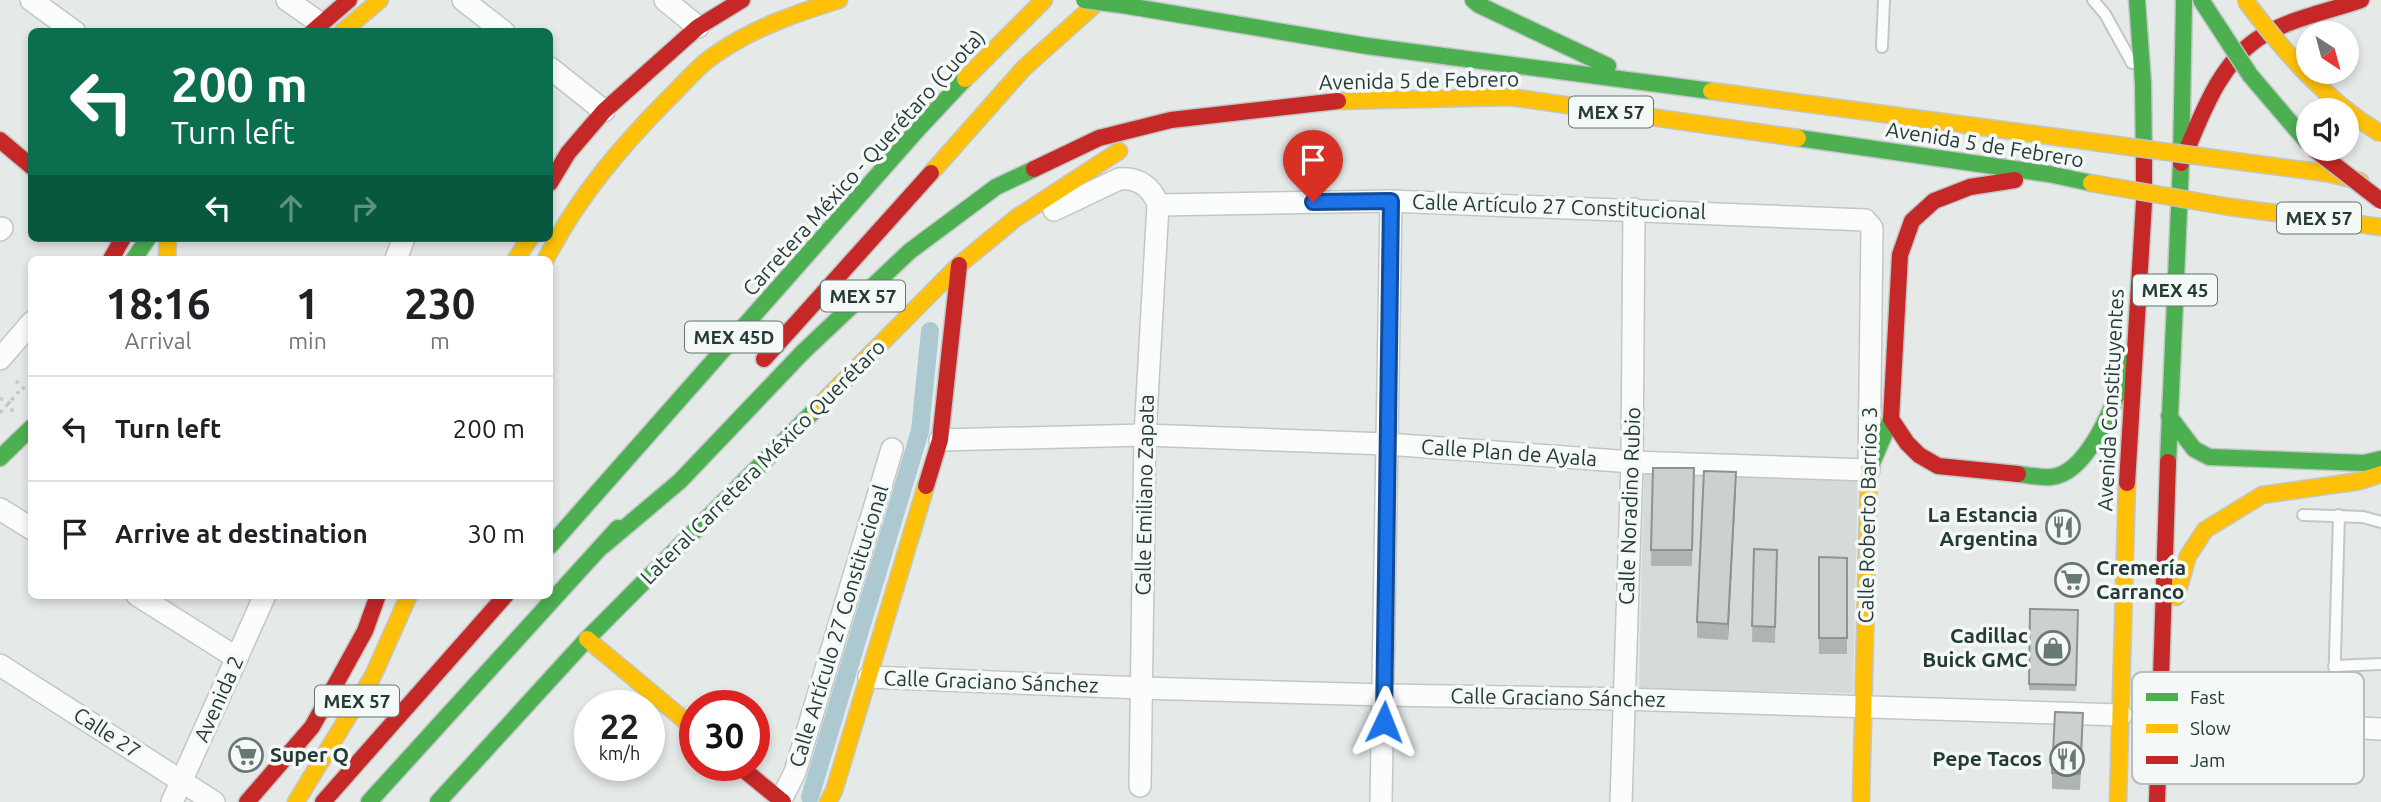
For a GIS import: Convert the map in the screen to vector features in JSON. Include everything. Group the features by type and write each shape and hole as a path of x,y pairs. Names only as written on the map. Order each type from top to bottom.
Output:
{"main road":[{"path":"316,27 349,0"},
{"path":"347,28 380,0"},
{"path":"553,178 568,153 604,111 698,27 742,0"},
{"path":"627,118 715,54 784,17 839,0"},
{"name":"Carretera México - Querétaro (Cuota)","path":"553,543 936,109 1044,0"},
{"name":"Avenida 5 de Febrero","path":"1084,0 1367,46 2326,173 2381,186"},
{"name":"MEX 45D","path":"749,376 1016,77 1100,0"},
{"path":"1473,0 1641,81"},
{"name":"Avenida Constituyentes","path":"2118,802 2127,475 2144,202 2143,83 2137,0"},
{"name":"MEX 45","path":"2169,416 2181,163 2184,0"},
{"path":"2201,0 2248,76 2279,115 2296,131"},
{"path":"2245,0 2276,43 2323,91 2381,134"},
{"path":"2181,163 2214,89 2230,64 2250,44 2273,30 2361,0"},
{"path":"547,256 555,238 604,171 651,116 715,54"},
{"name":"Avenida 5 de Febrero","path":"603,546 680,481 803,352 921,243 996,187 1099,138 1171,120 1351,100 1510,97 2049,174 2230,207 2381,227"},
{"path":"959,265 992,234 1025,210 1171,120"},
{"path":"0,140 28,164"},
{"path":"2329,161 2381,201"},
{"path":"2326,173 2381,174"},
{"path":"1869,470 1891,419 1900,255 1912,221 1934,201 1970,187 2049,174"},
{"path":"556,200 570,181"},
{"path":"2256,211 2328,236"},
{"name":"Calle Artículo 27 Constitucional","path":"828,802 835,791 940,440 959,265"},
{"name":"Lateral Carretera México Querétaro","path":"438,802 587,639 959,265"},
{"path":"1891,419 1912,450 1938,466 2053,477 2072,467 2093,446 2134,354"},
{"path":"2169,416 2194,449 2209,457 2364,463 2381,459"},
{"path":"2162,672 2169,416"},
{"path":"4,465 28,432"},
{"path":"4,465 28,452"},
{"path":"369,802 603,546 667,470"},
{"name":"Calle Roberto Barrios 3","path":"1861,802 1869,470"},
{"path":"2163,642 2188,556 2205,530 2262,495 2370,482 2381,474"},
{"path":"247,802 312,727 365,631 377,599"},
{"name":"MEX 57","path":"296,802 338,736 376,666 407,599"},
{"path":"323,802 502,599"},
{"path":"587,639 679,716"},
{"path":"757,781 781,802"},
{"path":"2157,802 2158,784"}],"street":[{"path":"31,0 70,28"},
{"path":"286,0 316,27"},
{"path":"463,0 482,24"},
{"path":"665,0 698,27"},
{"path":"553,70 604,111"},
{"name":"Lateral Carretera México Querétaro","path":"959,265 1032,221 1119,179 1127,178 1143,183 1150,189 1158,205"},
{"path":"1381,802 1391,201"},
{"name":"Calle Artículo 27 Constitucional","path":"1158,205 1391,201 1865,220 1872,228"},
{"name":"Calle Emiliano Zapata","path":"1140,786 1145,435 1158,205"},
{"name":"Calle Noradino Rubio","path":"1620,802 1632,462 1634,209"},
{"name":"Calle Roberto Barrios 3","path":"1869,470 1872,228"},
{"path":"117,244 133,256"},
{"path":"0,359 8,337 28,324"},
{"name":"Calle Plan de Ayala","path":"940,440 1145,435 1387,444 1632,462 1869,470"},
{"name":"Calle Artículo 27 Constitucional","path":"781,802 795,772 892,449"},
{"path":"0,509 28,526"},
{"path":"143,599 237,658"},
{"name":"Avenida 2","path":"172,802 263,599"},
{"name":"Calle 27","path":"0,665 214,802"},
{"name":"Calle Graciano Sánchez","path":"869,677 1142,688 1624,699 2121,715"}],"lane":[{"path":"1882,47 1884,0"},
{"path":"2093,0 2105,14 2143,83"},
{"path":"2303,515 2339,515 2370,518 2381,522"},
{"path":"2334,672 2339,515"},
{"path":"2334,666 2381,664"}],"path":[{"path":"16,382 28,393"},
{"path":"0,412 22,388"},
{"path":"0,398 10,402 13,415"}],"shaded area":[{"path":"1644,470 1858,474 1853,693 1639,689"}],"building":[{"path":"1653,468 1694,468 1692,550 1651,550"},
{"path":"1704,471 1736,472 1728,624 1697,622"},
{"path":"1754,549 1777,550 1775,627 1752,626"},
{"path":"1819,557 1847,558 1847,638 1819,638"},
{"name":"Cadillac Buick GMC","path":"2030,609 2078,610 2076,685 2029,684"},
{"name":"Pepe Tacos","path":"2055,712 2083,713 2080,774 2052,773"}],"waterway":[{"path":"810,797 920,431 930,331"}],"traffic: fast":[{"path":"1084,0 1122,5"},
{"path":"1473,0 1608,66"},
{"path":"2137,0 2143,83 2144,161"},
{"path":"2168,462 2181,163 2184,0"},
{"path":"2201,0 2250,75 2296,129"},
{"path":"1122,5 1367,46 1711,91"},
{"path":"553,543 965,79"},
{"path":"1798,138 2049,174 2091,183"},
{"path":"603,546 680,481 803,352 910,251 996,187 1034,169"},
{"path":"136,256 145,242"},
{"path":"2018,474 2051,477 2066,472 2079,461 2103,427 2134,354"},
{"path":"438,802 587,639 815,410"},
{"path":"2169,416 2194,449 2209,457 2364,463 2381,459"},
{"path":"1869,470 1891,419"},
{"path":"0,458 28,431"},
{"path":"369,802 618,528"}],"traffic: slow":[{"path":"347,28 380,0"},
{"path":"548,256 572,214 603,171 704,62 760,29 839,0"},
{"path":"965,79 1044,0"},
{"path":"931,173 1024,68 1100,0"},
{"path":"2245,0 2307,74 2342,106 2381,134"},
{"path":"1711,91 2094,142"},
{"path":"1338,101 1510,97 1798,138"},
{"path":"2094,142 2220,159"},
{"path":"959,265 1016,218 1119,151"},
{"path":"2220,159 2326,173 2360,181"},
{"path":"2091,183 2230,207"},
{"path":"2230,207 2381,227"},
{"path":"167,256 168,242"},
{"path":"518,256 527,242"},
{"path":"815,410 959,265"},
{"path":"1861,802 1869,470"},
{"path":"2176,597 2188,556 2205,530 2262,495 2360,481 2381,474"},
{"path":"2118,802 2127,483"},
{"path":"828,802 834,791 926,486"},
{"path":"296,802 373,676 407,599"},
{"path":"587,639 679,716"}],"traffic: jam":[{"path":"317,28 349,0"},
{"path":"553,178 568,153 604,111 698,27 742,0"},
{"path":"2181,163 2211,96 2230,65 2242,52 2256,40 2280,27 2361,0"},
{"path":"1034,169 1099,138 1171,120 1338,101"},
{"path":"0,140 28,164"},
{"path":"2127,483 2144,202 2144,161"},
{"path":"2329,161 2381,201"},
{"path":"764,359 931,173"},
{"path":"2015,180 1970,187 1934,201 1912,221 1900,255 1891,419 1907,443 1919,455 1938,466 2018,474"},
{"path":"113,256 121,242"},
{"path":"926,486 940,440 959,265"},
{"path":"2161,672 2168,462"},
{"path":"247,802 312,727 365,631 377,599"},
{"path":"323,802 502,599"},
{"path":"757,781 783,802"},
{"path":"2157,802 2158,784"}],"place":[{"name":"La Estancia Argentina","path":"2063,527"},
{"name":"Cremería Carranco","path":"2072,580"},
{"name":"Cadillac Buick GMC","path":"2053,648"},
{"name":"Super Q","path":"246,755"},
{"name":"Pepe Tacos","path":"2067,759"}],"route":[{"path":"1313,202 1391,201 1384,722"}]}
